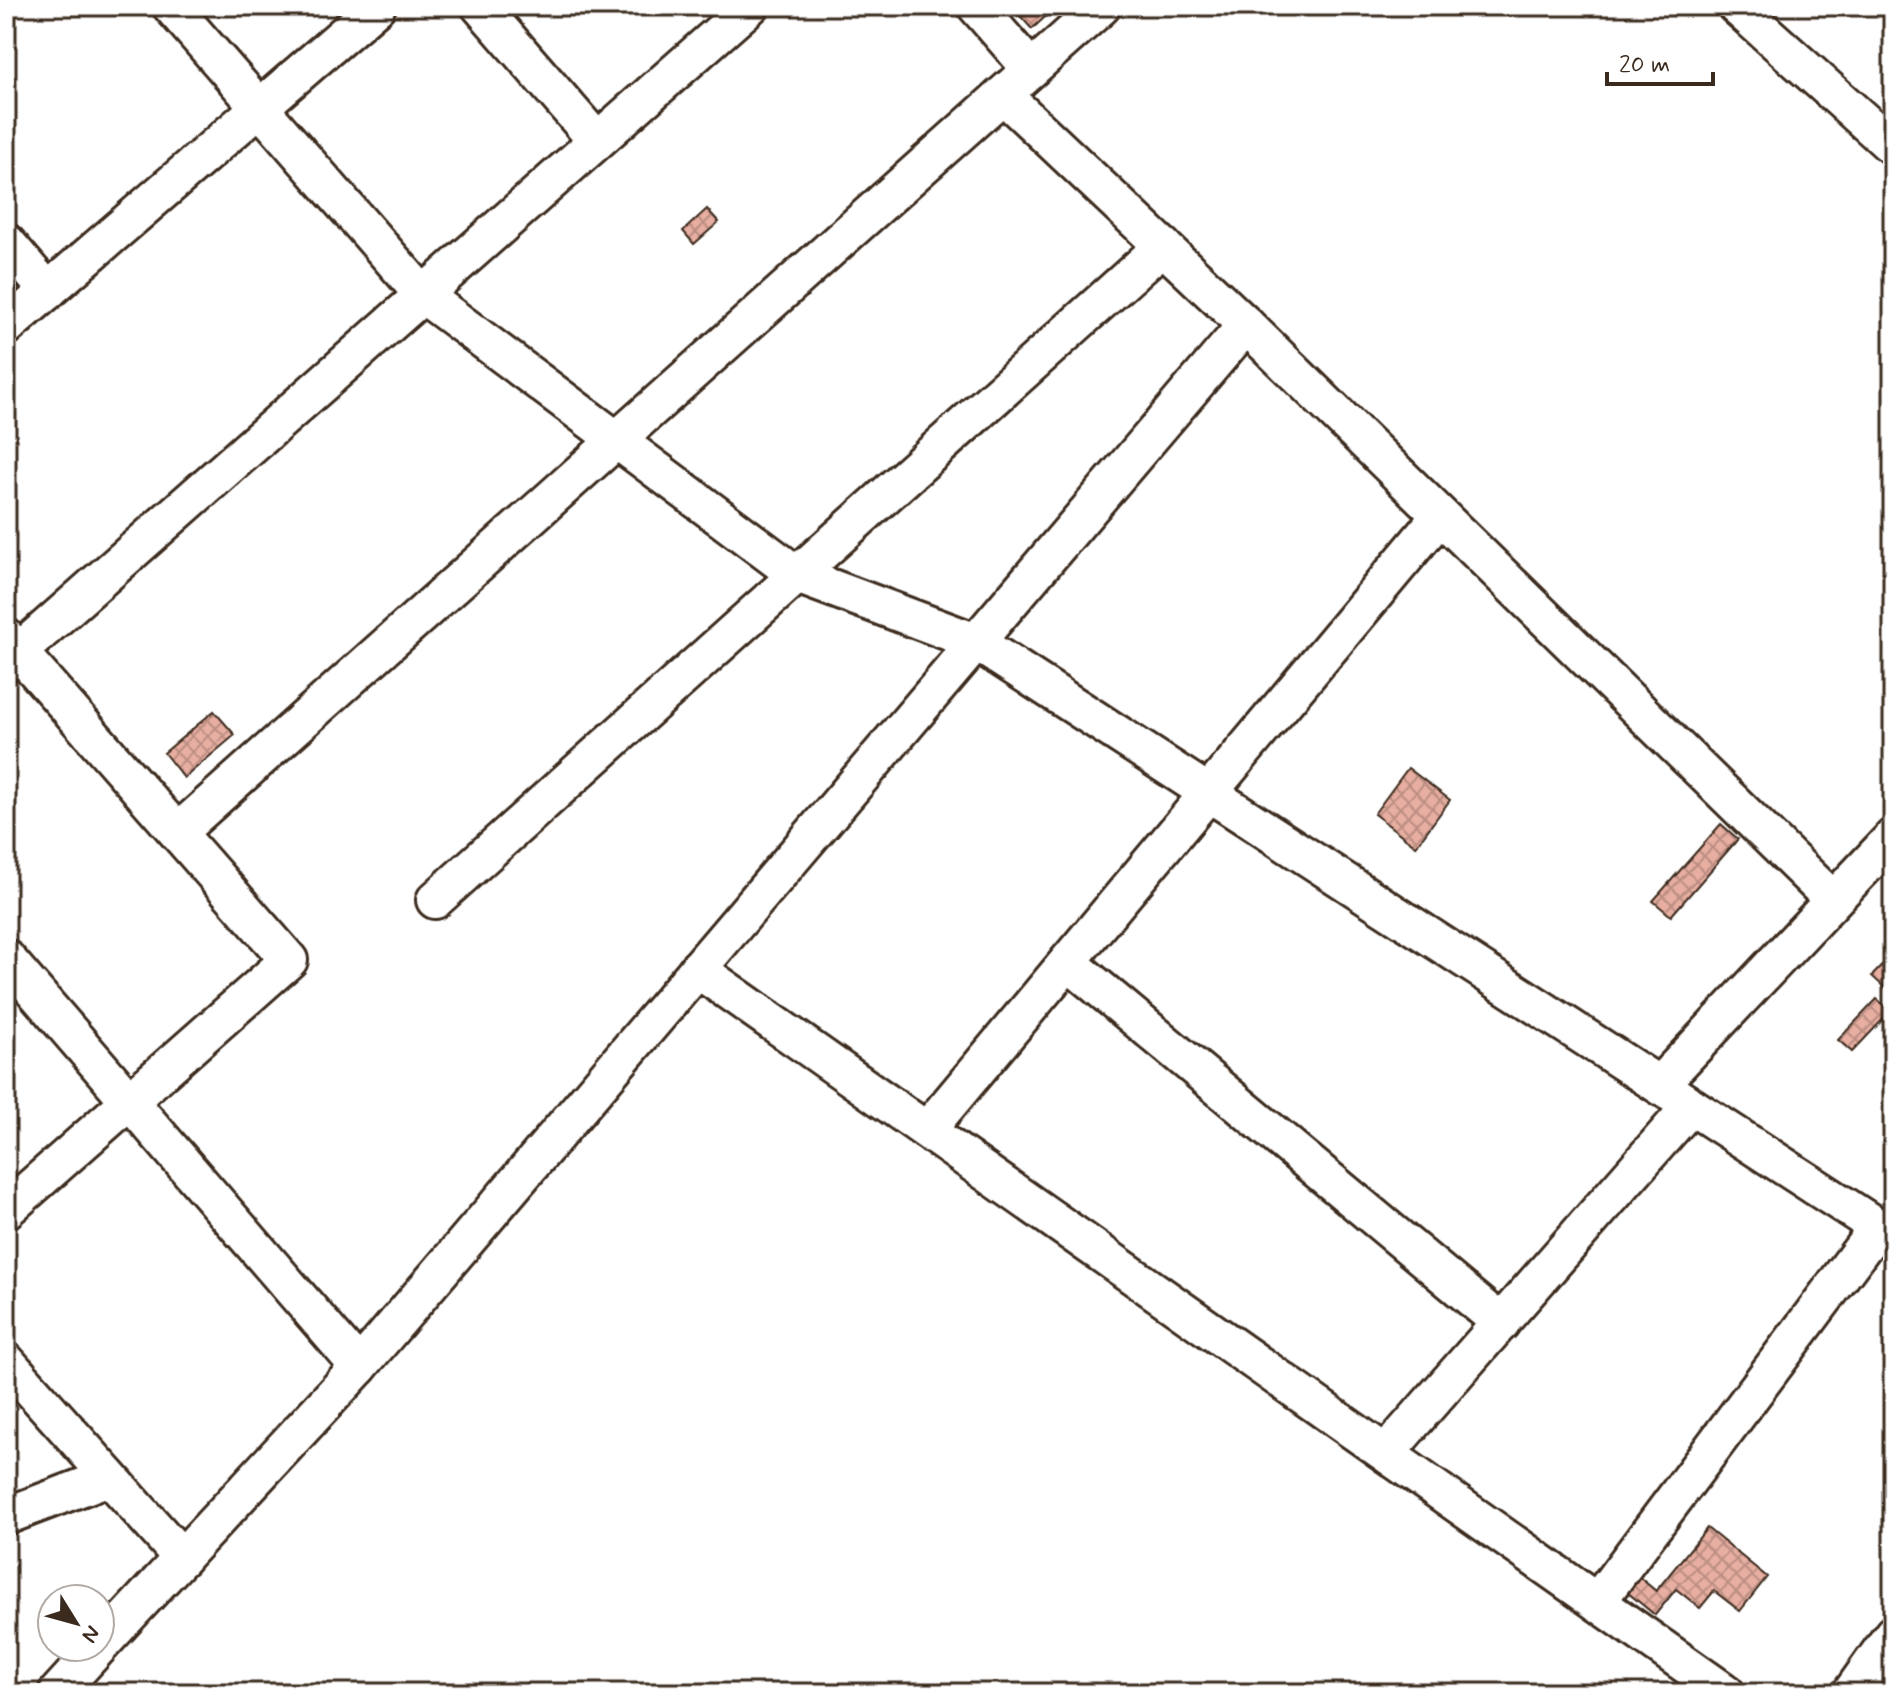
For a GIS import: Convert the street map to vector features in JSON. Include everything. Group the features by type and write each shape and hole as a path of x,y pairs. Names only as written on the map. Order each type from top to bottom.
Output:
{"street":[{"path":"171,6 423,295 797,575 976,642 1885,1232 1597,1602"},
{"path":"6,327 377,6"},
{"path":"480,6 597,141"},
{"path":"6,1210 289,960 178,832 10,651 423,295 750,6"},
{"path":"976,6 1031,69"},
{"path":"178,832 1102,6"},
{"path":"1736,6 1888,134"},
{"path":"1003,95 1246,325 1833,900"},
{"path":"6,242 48,291"},
{"path":"435,900 1163,246"},
{"path":"116,1630 359,1367 1246,325"},
{"path":"927,1130 1440,516"},
{"path":"1659,1085 1893,837"},
{"path":"6,958 359,1367"},
{"path":"1068,962 1501,1323"},
{"path":"697,969 1726,1693"},
{"path":"1386,1453 1691,1106"},
{"path":"6,1361 182,1558"},
{"path":"6,1516 109,1477"},
{"path":"1851,1693 1893,1634"},
{"path":"57,1693 85,1663"}],"building":[{"path":"1011,6 1057,6 1032,29"},
{"path":"707,209 719,222 694,244 683,231"},
{"path":"214,711 235,735 184,778 164,753"},
{"path":"1408,768 1450,800 1416,846 1374,814"},
{"path":"1721,824 1738,839 1671,916 1653,901"},
{"path":"1893,954 1893,980 1885,988 1872,976"},
{"path":"1877,999 1891,1011 1852,1052 1838,1040"},
{"path":"1707,1528 1767,1577 1740,1611 1714,1591 1700,1608 1676,1589 1655,1615 1627,1592 1639,1577 1656,1591"}]}
